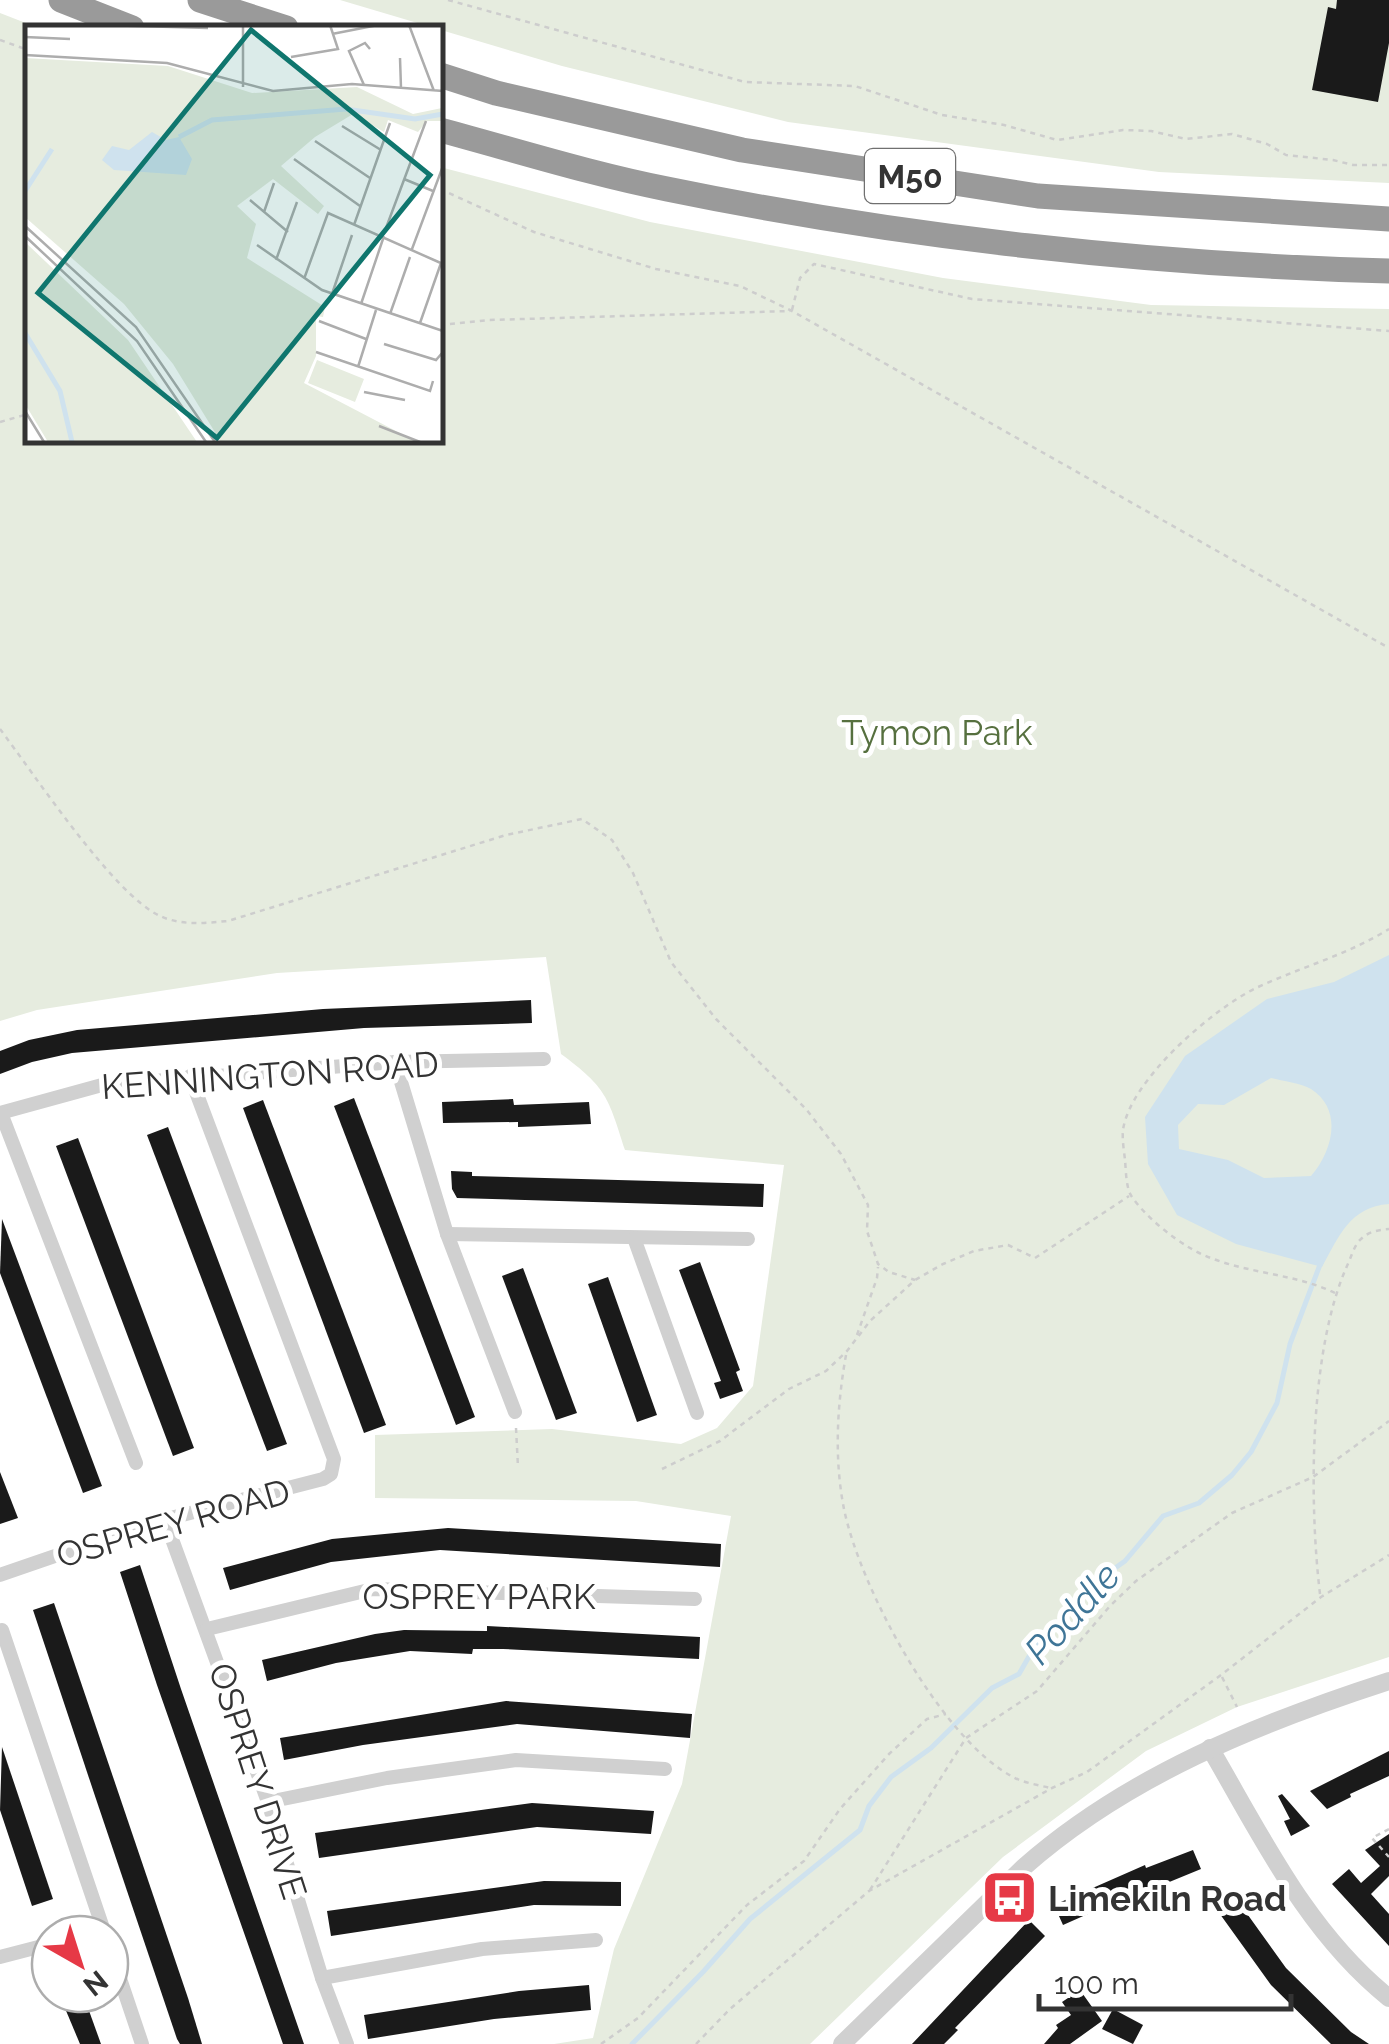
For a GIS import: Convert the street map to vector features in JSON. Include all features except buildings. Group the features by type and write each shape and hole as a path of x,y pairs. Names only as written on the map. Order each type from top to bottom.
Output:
{"highway":[{"path":"61,0 124,25"},
{"path":"200,0 277,25"},
{"name":"M50","path":"442,76 496,93 742,150 1038,196 1389,219"},
{"name":"M50","path":"442,131 664,189 800,214 1060,250 1389,271"}],"street":[{"name":"KENNINGTON ROAD","path":"1,1113 102,1084 395,1062 544,1059"},
{"path":"395,1062 447,1234 515,1419"},
{"name":"OSPREY ROAD","path":"0,1576 164,1520 331,1474 334,1459 190,1076"},
{"path":"1,1113 136,1462"},
{"path":"447,1234 748,1239"},
{"path":"634,1238 697,1413"},
{"name":"OSPREY DRIVE","path":"164,1520 268,1802 322,1978 347,2044"},
{"name":"OSPREY PARK","path":"207,1629 373,1589 695,1599"},
{"path":"2,1630 93,1914"},
{"path":"842,2044 1038,1854 1105,1808 1210,1748 1389,1681"},
{"path":"1210,1748 1318,1927 1389,1998"},
{"path":"268,1802 388,1778 516,1760 664,1768"},
{"path":"322,1978 482,1949 596,1940"},
{"path":"0,1957 30,1949"},
{"path":"130,2009 142,2044"}],"path":[{"path":"448,0 745,82 854,86 942,115 1004,125 1058,140 1123,130 1186,139 1232,134 1267,144 1286,156 1353,165 1389,165"},
{"path":"0,40 25,49"},
{"path":"442,190 534,232 656,269 740,286 792,311 1389,648"},
{"path":"792,311 800,278 814,264 972,300 1389,331"},
{"path":"442,325 792,311"},
{"path":"0,422 25,415"},
{"path":"0,729 120,886 158,915 186,924 228,921 523,830 582,819 612,840 633,874 672,962 716,1018 806,1109 841,1154 868,1205 866,1231 878,1264 877,1278 857,1336"},
{"path":"1336,1292 1192,1250 1166,1232 1130,1195 1123,1130 1139,1092 1167,1057 1199,1028 1254,989 1347,952 1389,929"},
{"path":"662,1469 720,1442 788,1390 826,1371 915,1280 974,1251 1008,1245 1034,1258 1130,1195"},
{"path":"1320,1597 1313,1478 1322,1370 1336,1292 1359,1240 1374,1230 1389,1229"},
{"path":"878,1264 915,1280"},
{"path":"847,1351 837,1433 844,1508 858,1556 886,1620 908,1662 966,1738 988,1760 1016,1779 1052,1788"},
{"path":"515,1419 518,1466"},
{"path":"869,1892 966,1738 1037,1691 1110,1606 1188,1542 1232,1513 1313,1478 1389,1421"},
{"path":"696,2044 730,2008 869,1892 1087,1772 1320,1597 1389,1555"},
{"path":"1221,1675 1238,1707"},
{"path":"601,2044 638,2018 747,1905 804,1862 840,1809 889,1754 927,1718 948,1713"},
{"path":"1389,1829 1372,1838 1389,1857"}],"green space":[{"path":"340,0 1389,0 1389,183 1159,172 788,122 562,66 442,30 442,25 424,25"},
{"name":"Tymon Park","path":"0,13 31,25 25,25 25,442 442,442 442,168 650,222 943,278 1151,305 1389,309 1389,1657 1237,1707 1146,1751 1003,1857 810,2044 554,2044 593,2038 614,1949 682,1784 731,1516 636,1501 375,1498 375,1435 552,1429 681,1444 717,1428 753,1386 784,1165 625,1150 604,1095 561,1054 546,957 277,973 37,1010 0,1021"}],"water":[{"path":"1389,955 1389,1204 1355,1217 1340,1234 1322,1267 1236,1244 1177,1215 1148,1164 1145,1117 1185,1056 1267,999 1334,982","holes":["1271,1078 1311,1089 1328,1108 1329,1143 1311,1176 1264,1178 1228,1160 1179,1149 1178,1125 1198,1104 1224,1105"]}],"waterway":[{"name":"Poddle","path":"632,2044 750,1919 860,1830 869,1806 891,1777 931,1748 992,1688 1019,1674 1039,1639 1063,1620 1094,1583 1125,1561 1163,1516 1199,1503 1232,1475 1251,1452 1277,1403 1290,1344 1321,1262"}],"place":[{"name":"Limekiln Road","path":"1009,1898"}]}
